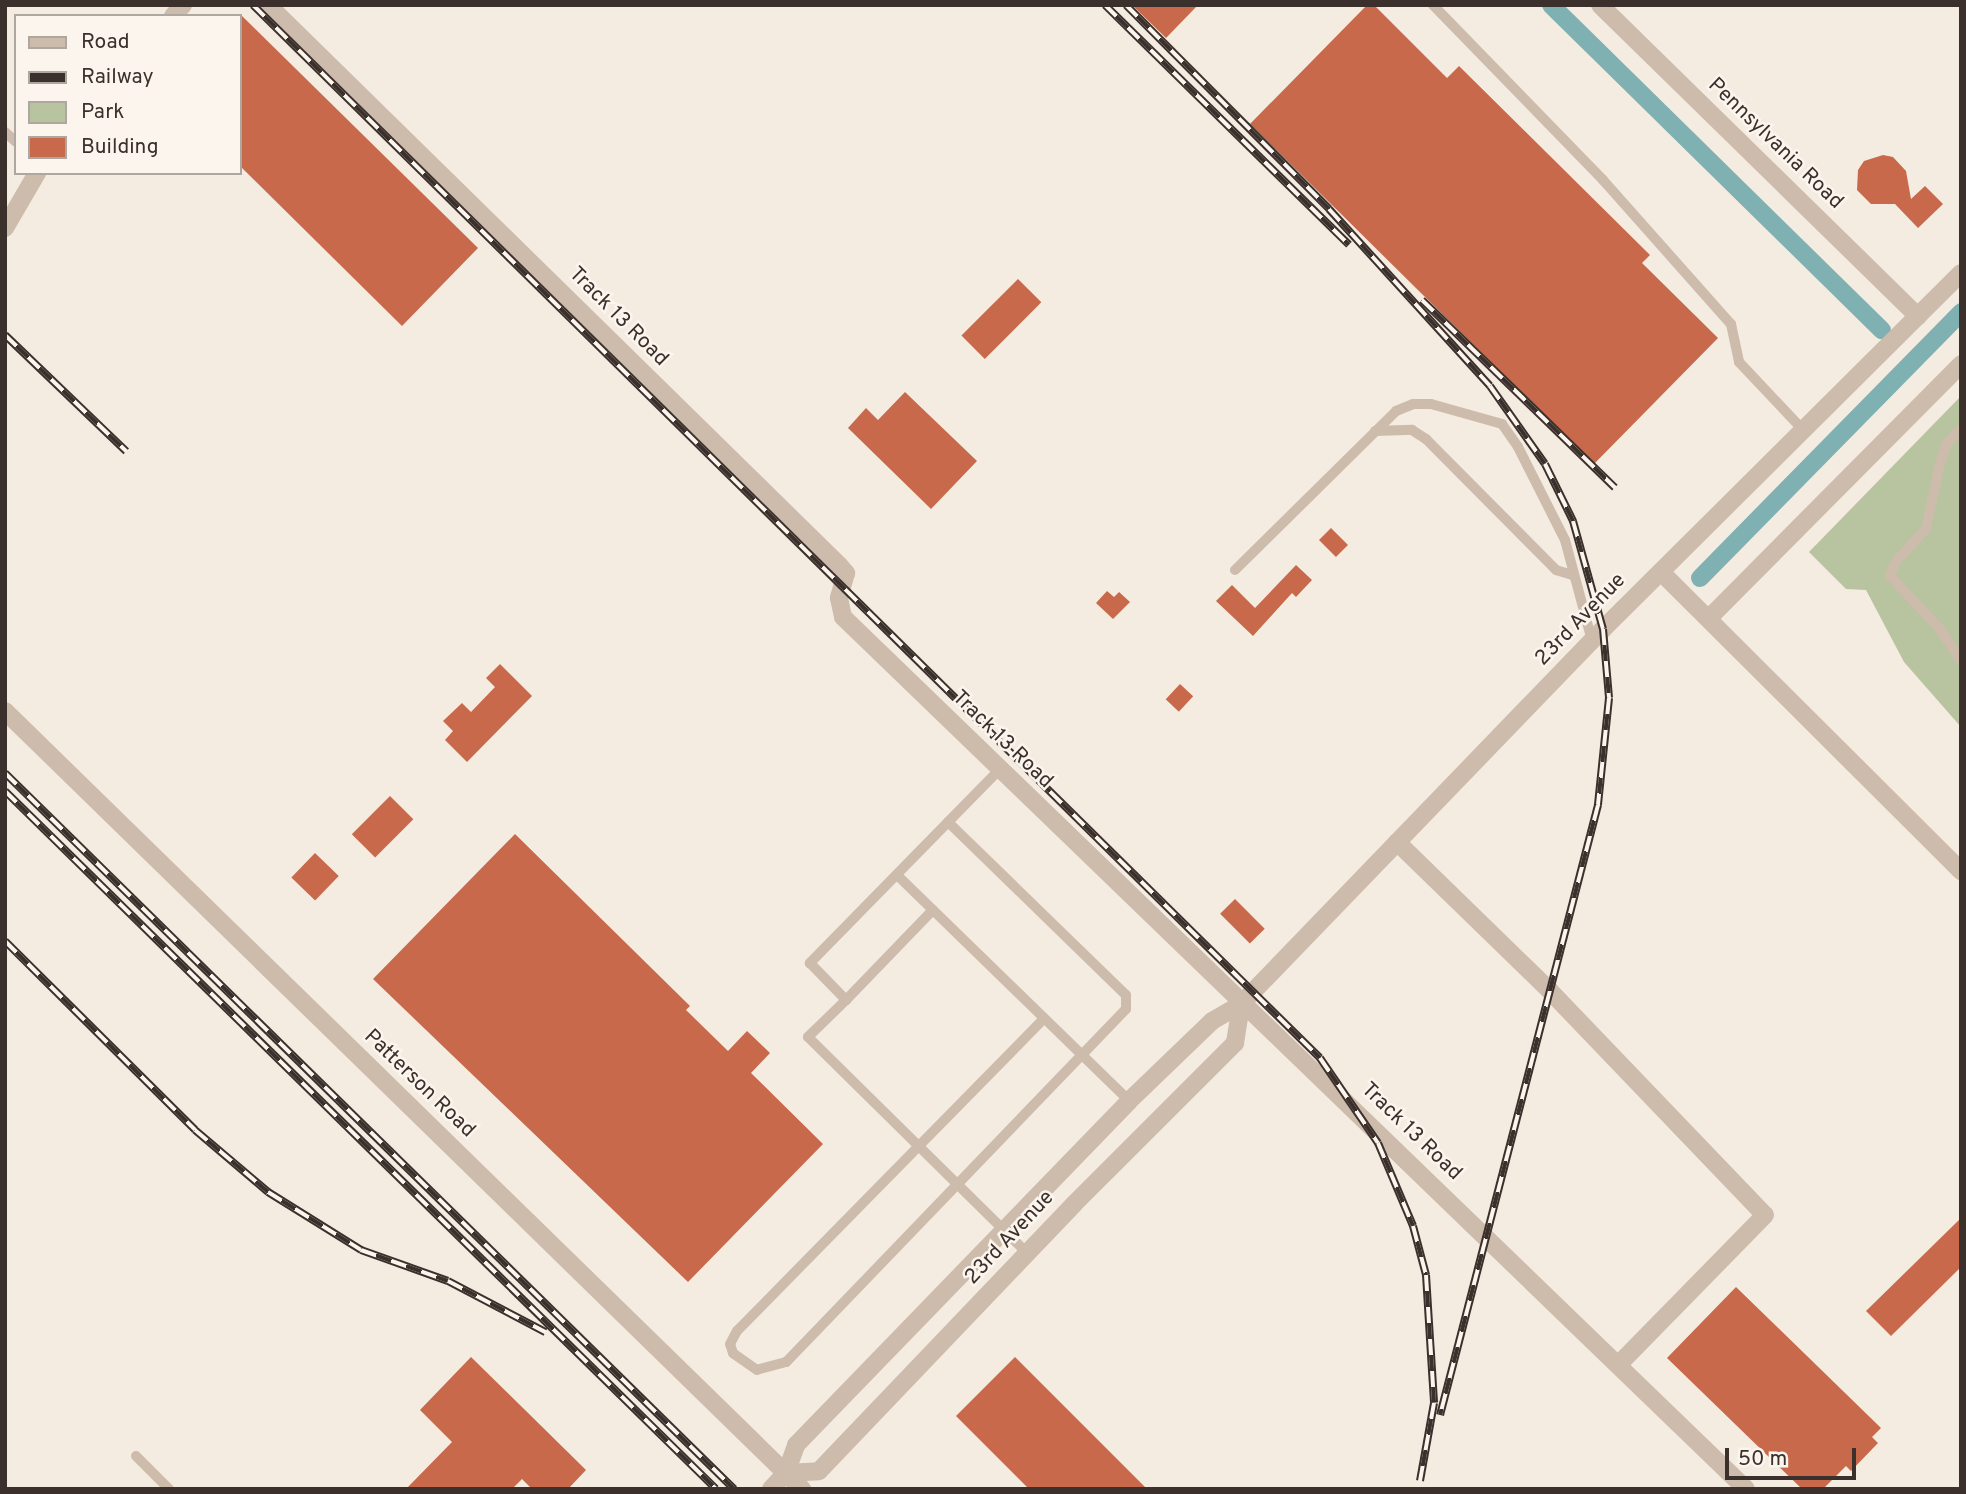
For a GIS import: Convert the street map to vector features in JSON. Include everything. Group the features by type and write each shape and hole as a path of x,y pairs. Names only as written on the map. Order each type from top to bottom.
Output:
{"street":[{"name":"Track 13 Road","path":"268,5 839,565 846,573 839,598 842,617 1241,1004 1620,1363 1746,1489"},
{"name":"Pennsylvania Road","path":"1600,5 1917,316"},
{"path":"5,228 36,175"},
{"name":"23rd Avenue","path":"771,1489 786,1473 796,1445 1129,1101 1212,1021 1241,1004 1592,641 1961,273"},
{"path":"1709,618 1961,364"},
{"path":"1661,572 1961,871"},
{"name":"Patterson Road","path":"5,711 802,1489"},
{"path":"1397,842 1765,1215 1620,1363"},
{"name":"23rd Avenue","path":"786,1473 819,1471 1234,1043 1241,1004"}],"lane":[{"path":"1433,5 1603,180 1731,324 1739,362 1803,430"},
{"path":"1235,570 1395,411 1413,404 1502,424 1554,513 1572,562 1572,575 1583,594 1592,641"},
{"path":"1961,429 1947,443 1926,529 1896,561 1890,576 1939,628 1961,661"},
{"path":"1375,431 1412,430 1426,439 1556,570 1572,575"},
{"path":"846,1000 810,963 1000,769"},
{"path":"948,822 1126,995 1129,1001 1120,1017 1083,1058 786,1362 757,1370 733,1353 730,1344 737,1331 921,1149 1044,1019"},
{"path":"897,875 1129,1101"},
{"path":"933,910 807,1037 1027,1254"},
{"path":"136,1457 169,1489"}],"green space":[{"path":"1961,396 1961,727 1904,662 1866,590 1846,589 1809,552"}],"building":[{"path":"1132,5 1198,5 1166,38"},
{"path":"1367,5 1374,5 1447,78 1459,66 1650,255 1642,263 1718,338 1594,464 1250,124"},
{"path":"242,16 478,248 402,326 242,168"},
{"path":"1883,155 1893,157 1906,171 1911,199 1925,186 1943,204 1918,228 1895,204 1871,204 1857,190 1858,170 1864,161"},
{"path":"1018,279 1041,302 985,359 961,336"},
{"path":"905,392 977,461 931,509 848,428 866,408 878,420"},
{"path":"1331,528 1348,545 1336,557 1319,540"},
{"path":"1296,565 1312,580 1296,597 1292,593 1253,636 1216,601 1232,585 1255,608"},
{"path":"1107,591 1114,597 1119,592 1130,602 1113,619 1096,603"},
{"path":"500,664 532,696 467,762 445,740 453,731 443,721 462,703 471,712 495,687 486,678"},
{"path":"1180,684 1193,696 1179,712 1166,699"},
{"path":"390,796 413,819 375,858 352,834"},
{"path":"515,834 690,1006 686,1010 728,1051 747,1031 770,1053 751,1073 823,1144 688,1282 373,979"},
{"path":"315,853 339,876 315,900 291,877"},
{"path":"1235,899 1265,929 1250,944 1220,914"},
{"path":"1961,1218 1961,1267 1891,1336 1866,1311"},
{"path":"1736,1287 1881,1428 1872,1437 1878,1443 1851,1471 1846,1466 1823,1489 1802,1489 1667,1358"},
{"path":"471,1357 586,1470 568,1489 532,1489 522,1479 512,1489 406,1489 452,1442 420,1410"},
{"path":"1015,1357 1147,1489 1029,1489 956,1416"}],"waterway":[{"path":"1551,5 1882,330"},
{"path":"1700,578 1961,312"}],"railway":[{"path":"253,5 1320,1058 1378,1143 1413,1226 1426,1275 1434,1403 1420,1481"},
{"path":"1105,5 1349,245"},
{"path":"1126,5 1329,209 1490,386 1545,464 1573,521 1603,629 1609,698 1598,805 1440,1415"},
{"path":"1422,300 1615,488"},
{"path":"5,335 126,451"},
{"path":"5,773 734,1489"},
{"path":"5,791 716,1489"},
{"path":"5,941 195,1130 268,1192 361,1250 448,1281 545,1332"}]}
